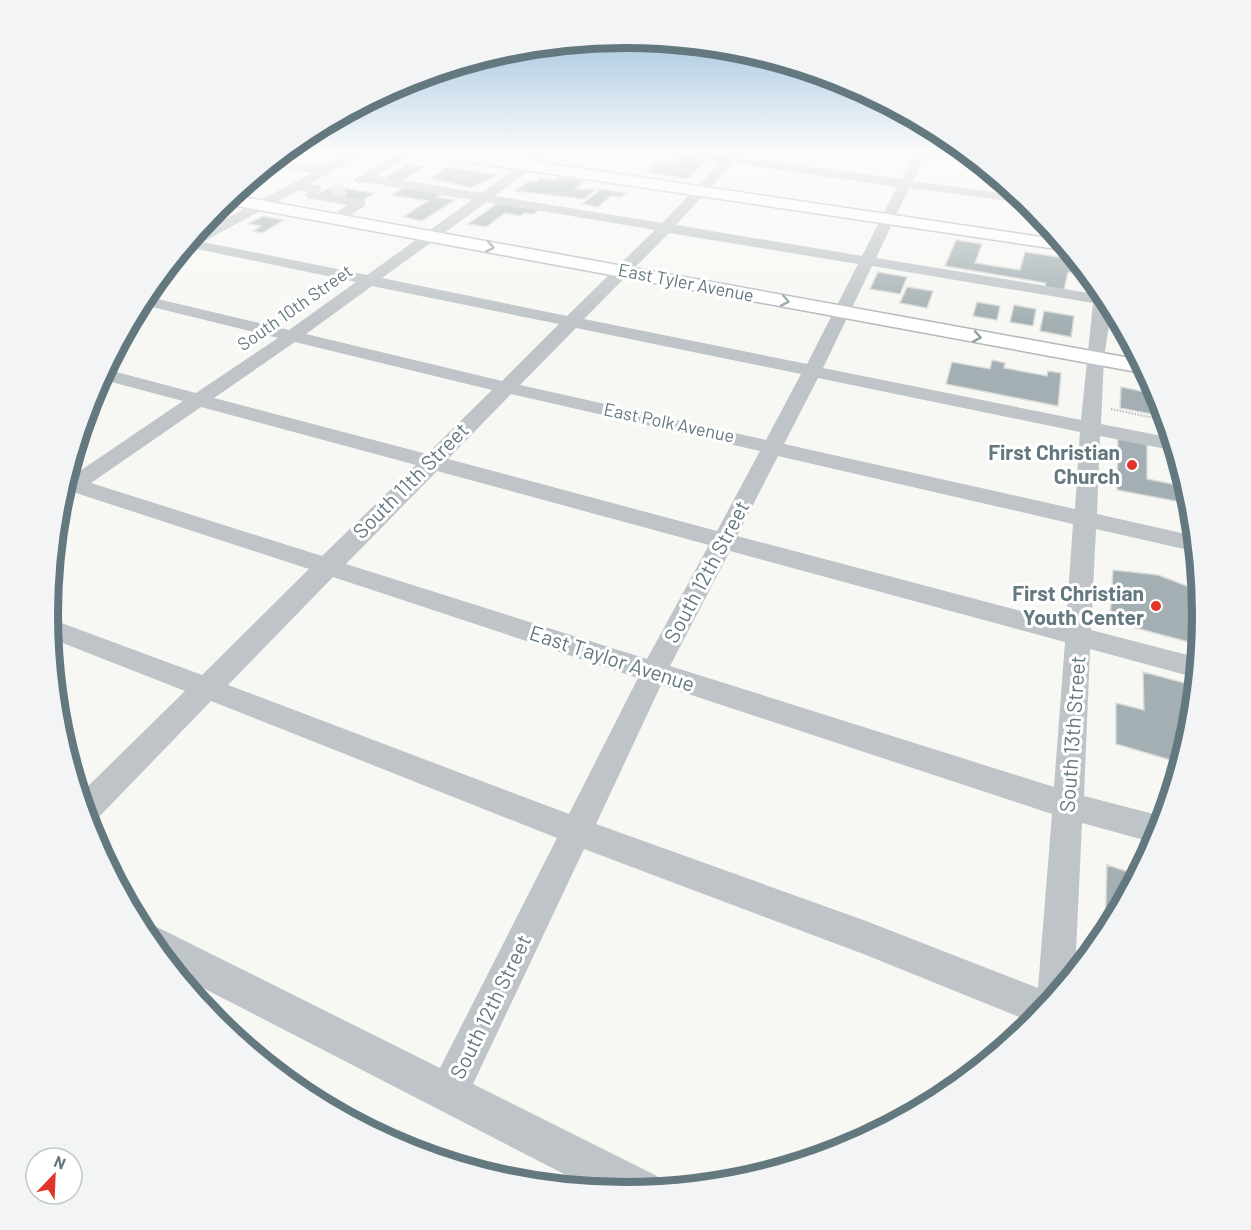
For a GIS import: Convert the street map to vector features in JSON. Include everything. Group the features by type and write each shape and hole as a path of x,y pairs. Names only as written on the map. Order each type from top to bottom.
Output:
{"main road":[{"name":"East Tyler Avenue","path":"274,208 622,270 1135,366"},
{"path":"805,208 1055,244"}],"street":[{"path":"205,235 256,208"},
{"path":"334,219 341,208"},
{"name":"South 10th Street","path":"74,482 292,336 467,208"},
{"path":"552,208 866,261 1094,295"},
{"name":"South 11th Street","path":"91,803 684,208"},
{"name":"South 12th Street","path":"449,1092 654,672 843,312 892,208"},
{"path":"195,246 1165,443"},
{"name":"East Polk Avenue","path":"152,302 505,387 773,446 1188,542"},
{"name":"South 13th Street","path":"1057,983 1095,358 1103,310"},
{"path":"112,376 1190,666"},
{"name":"East Taylor Avenue","path":"73,489 326,566 1069,806 1150,828"},
{"path":"59,631 576,831 866,938 1036,1005"},
{"path":"170,951 624,1182"}],"building":[{"path":"416,208 442,208 422,221 403,217"},
{"path":"490,208 539,210 533,214 524,213 520,216 505,213 486,227 468,224"},
{"path":"263,216 284,220 262,233 253,231 261,226 248,224"},
{"path":"956,240 982,244 975,263 1020,270 1025,252 1066,258 1078,274 1068,272 1064,290 1045,287 1046,283 945,266"},
{"path":"878,272 907,277 900,294 870,289"},
{"path":"907,287 933,291 927,308 900,303"},
{"path":"977,302 1000,306 997,320 973,316"},
{"path":"1014,305 1036,309 1033,326 1010,322"},
{"path":"1044,311 1074,316 1071,337 1040,331"},
{"path":"992,360 1005,363 1004,368 1047,376 1048,371 1061,373 1058,406 946,384 952,362 990,369"},
{"name":"First Christian Church","path":"1121,387 1146,392 1155,415 1120,408"},
{"name":"First Christian Church","path":"1118,439 1147,444 1147,479 1177,484 1182,505 1181,502 1117,490"},
{"name":"First Christian Youth Center","path":"1113,570 1158,575 1191,588 1191,643 1110,621"},
{"path":"1143,672 1188,684 1182,726 1173,761 1116,744 1116,703 1144,710"},
{"path":"1107,865 1131,873 1106,917"}],"place":[{"name":"First Christian Church","path":"1132,465"},
{"name":"First Christian Youth Center","path":"1156,606"}]}
